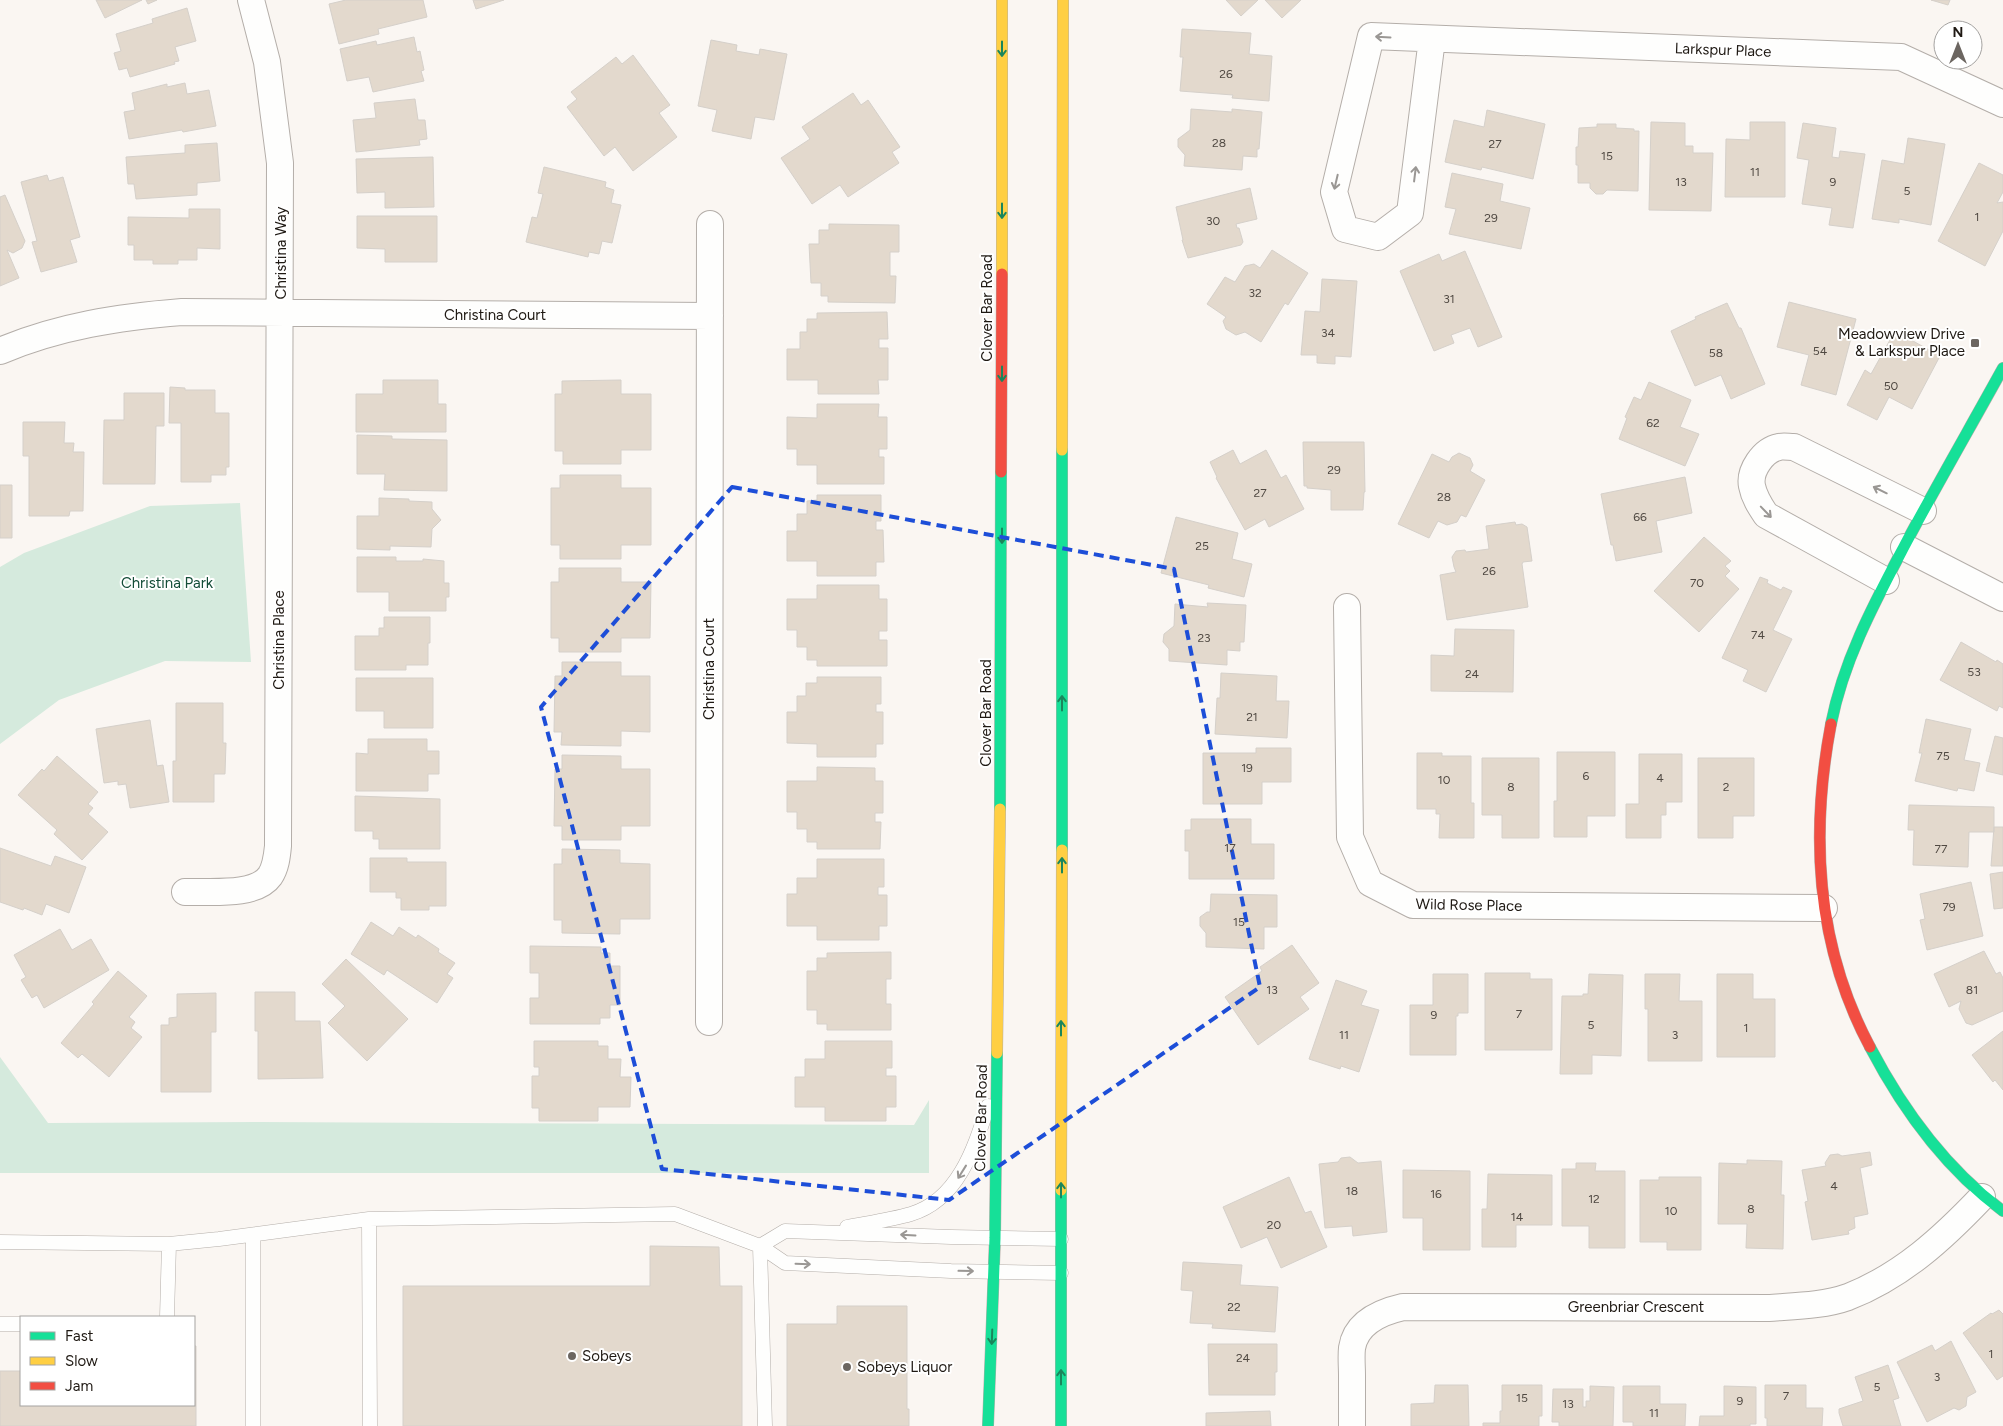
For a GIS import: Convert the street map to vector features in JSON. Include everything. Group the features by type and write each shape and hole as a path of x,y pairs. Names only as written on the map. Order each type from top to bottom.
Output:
{"main road":[{"name":"Clover Bar Road","path":"988,1426 995,1238 1001,717 1002,0"},
{"path":"1061,1426 1063,0"},
{"path":"1992,1204 1929,1139 1896,1094 1868,1045 1846,993 1832,953 1824,908 1820,832 1824,758 1842,684 1860,635 1923,511 2003,368"}],"street":[{"name":"Christina Way","path":"0,351 51,332 115,319 182,312 281,314 280,162 267,62 251,0"},
{"name":"Larkspur Place","path":"1432,39 1410,213 1378,238 1345,229 1334,192 1371,36 1901,57 2003,104"},
{"name":"Christina Court","path":"709,1022 710,224"},
{"name":"Christina Court","path":"281,314 710,316"},
{"name":"Christina Place","path":"185,892 250,889 262,883 270,875 275,864 278,846 281,314"},
{"path":"1886,581 1766,515 1757,501 1751,485 1755,469 1764,454 1778,447 1794,447 1923,511"},
{"path":"1904,547 2003,598"},
{"name":"Wild Rose Place","path":"1347,606 1350,837 1370,883 1413,905 1824,908"},
{"name":"Greenbriar Crescent","path":"1352,1426 1352,1348 1356,1335 1376,1315 1388,1310 1403,1307 1768,1308 1807,1305 1846,1297 1882,1281 1922,1255 1952,1228 1992,1204"}],"lane":[{"path":"826,1232 912,1214 934,1202 952,1187 977,1142 997,1077"},
{"path":"0,1242 169,1244 369,1219 675,1214 760,1246 785,1263 1061,1273"},
{"path":"369,1219 370,1426"},
{"path":"760,1246 785,1231 1061,1239"},
{"path":"253,1235 253,1426"},
{"path":"167,1316 169,1244"},
{"path":"760,1246 765,1426"},
{"path":"0,1324 20,1324"}],"highlighted area":[{"path":"732,487 1174,569 1260,987 949,1200 662,1169 541,707"}],"green space":[{"name":"Christina Park","path":"240,503 251,662 165,661 59,700 0,744 0,567 24,553 150,506"},
{"path":"0,1057 48,1123 914,1125 929,1100 929,1173 0,1173"}],"building":[{"path":"96,0 142,0 105,18"},
{"path":"146,0 157,0 148,4"},
{"path":"346,0 423,0 427,17 378,29 379,34 339,44 329,4"},
{"path":"473,0 504,0 476,9"},
{"path":"1226,0 1258,0 1241,16"},
{"path":"1265,0 1301,0 1282,18"},
{"path":"1931,0 1950,0 1948,5"},
{"path":"187,8 196,41 175,47 179,61 174,62 175,64 130,77 127,68 119,70 114,53 121,51 116,34 153,23 152,19"},
{"path":"1182,29 1251,33 1249,54 1272,56 1269,101 1232,98 1233,95 1180,91 1183,57 1180,57"},
{"path":"414,37 417,52 420,51 424,70 421,71 424,81 373,92 369,77 347,81 340,49 376,41 377,45"},
{"path":"711,40 737,45 736,51 759,55 760,49 787,54 774,120 755,117 751,139 712,131 717,110 698,106"},
{"path":"633,55 670,105 659,113 677,137 633,171 615,147 604,156 567,107 577,99 571,92 616,57 622,64"},
{"path":"185,83 187,94 209,90 216,126 129,139 124,112 135,110 132,93 167,84 167,87"},
{"path":"853,93 861,105 868,100 900,147 892,152 899,163 848,197 840,185 812,204 781,158 810,139 802,127"},
{"path":"415,99 418,120 425,120 427,139 419,140 420,145 356,152 353,120 376,118 374,103"},
{"path":"1191,109 1232,112 1232,109 1262,112 1257,157 1243,156 1242,170 1184,166 1185,155 1178,147 1178,139 1190,130"},
{"path":"1487,110 1545,124 1533,179 1482,167 1481,170 1445,162 1454,120 1484,127"},
{"path":"1651,122 1685,123 1685,146 1693,146 1693,153 1713,153 1711,211 1649,210"},
{"path":"1750,122 1785,122 1785,197 1725,197 1726,139 1750,140"},
{"path":"1803,123 1836,128 1832,157 1839,158 1840,151 1865,154 1853,228 1829,225 1832,208 1802,204 1809,160 1797,158"},
{"path":"1597,124 1616,124 1616,128 1639,131 1638,191 1607,190 1603,194 1596,194 1590,188 1590,183 1578,183 1576,147 1578,147 1579,128 1597,127"},
{"path":"1908,138 1945,144 1931,225 1899,219 1899,223 1872,219 1882,160 1904,164"},
{"path":"217,143 220,181 197,183 197,195 136,199 134,184 128,184 126,157 185,153 185,145"},
{"path":"433,157 434,207 385,208 385,192 357,193 356,159"},
{"path":"1979,163 2003,175 2003,192 1997,203 2003,202 2003,231 1985,266 1938,241"},
{"path":"544,167 606,182 605,187 614,190 611,203 621,205 612,243 602,241 599,254 589,252 588,257 526,242 532,217 537,218 543,194 538,193"},
{"path":"1452,173 1503,184 1500,201 1530,208 1521,249 1449,234 1456,209 1445,207"},
{"path":"47,175 49,181 63,177 80,237 70,240 77,262 41,272 32,242 37,241 21,182"},
{"path":"1250,188 1257,219 1236,224 1243,242 1241,245 1188,258 1182,240 1176,207"},
{"path":"5,195 25,241 22,248 13,253 7,250 19,278 0,286 0,197"},
{"path":"189,209 220,209 220,249 197,248 197,260 178,260 178,264 153,264 153,260 134,260 134,245 128,245 128,217 189,218"},
{"path":"357,216 437,216 437,262 385,262 385,249 357,248"},
{"path":"829,224 899,225 899,252 890,252 890,276 896,276 895,303 828,302 828,296 821,296 821,283 811,283 809,244 819,244 819,230 829,230"},
{"path":"1272,250 1308,273 1288,305 1285,303 1261,342 1245,332 1236,335 1226,329 1223,321 1226,317 1207,304 1225,277 1235,282 1245,266 1254,264 1260,268"},
{"path":"1465,251 1502,337 1478,347 1470,328 1451,335 1454,343 1434,351 1400,271 1439,254 1442,261"},
{"path":"1322,279 1357,281 1351,357 1335,356 1335,364 1317,363 1317,355 1301,355 1305,311 1320,312"},
{"path":"1789,302 1856,319 1836,395 1801,385 1809,355 1777,347"},
{"path":"1727,303 1739,328 1741,328 1765,384 1731,399 1721,375 1695,386 1671,331 1696,319 1695,317"},
{"path":"887,312 888,339 879,339 879,348 888,348 888,380 878,380 879,394 818,394 818,380 787,380 787,349 800,349 800,332 807,332 807,319 817,319 817,313"},
{"path":"1895,331 1940,356 1912,409 1889,397 1877,420 1847,405 1865,370 1871,374"},
{"path":"383,380 438,380 438,404 446,404 446,432 356,432 356,394 383,394"},
{"path":"621,380 621,394 651,394 651,450 621,450 621,464 563,464 563,451 555,451 555,394 562,394 562,381"},
{"path":"1649,382 1691,400 1680,427 1699,434 1685,466 1619,439 1627,418 1625,417 1634,397 1641,400"},
{"path":"170,387 185,388 185,390 215,390 215,413 229,413 229,467 226,467 226,475 211,475 211,482 181,482 181,423 169,423"},
{"path":"124,393 164,393 164,426 156,426 155,484 103,484 104,420 124,420"},
{"path":"817,404 879,404 878,417 887,417 887,449 879,449 879,457 884,457 884,484 817,484 817,465 797,465 797,449 787,449 787,417 817,418"},
{"path":"23,422 65,422 64,443 74,443 73,452 84,452 83,511 70,511 69,516 29,516 29,456 23,456"},
{"path":"357,435 392,436 392,439 447,440 447,491 384,490 385,474 357,474"},
{"path":"1303,442 1364,442 1365,492 1363,510 1331,510 1331,490 1307,488 1307,486 1304,486"},
{"path":"1233,450 1240,464 1266,450 1281,478 1286,475 1304,509 1269,527 1265,519 1245,530 1216,478 1210,462"},
{"path":"1459,453 1470,458 1473,465 1470,471 1485,480 1466,517 1461,515 1457,522 1447,525 1438,521 1429,538 1398,524 1432,454 1449,462 1452,457"},
{"path":"560,475 621,475 621,488 651,488 651,545 621,545 621,559 560,559 560,545 551,545 551,488 560,488"},
{"path":"1685,477 1692,513 1656,521 1662,552 1616,561 1601,494"},
{"path":"0,485 12,485 12,538 0,538"},
{"path":"817,495 881,495 881,521 876,521 876,530 883,530 884,562 876,562 876,576 817,576 817,561 787,561 787,531 797,531 797,514 807,514 807,501 817,500"},
{"path":"379,498 432,502 432,509 441,520 432,529 431,547 390,546 390,550 357,549 357,516 379,516"},
{"path":"1176,517 1238,533 1232,559 1252,564 1244,597 1208,588 1209,585 1161,573"},
{"path":"1515,522 1516,525 1522,524 1527,527 1532,561 1523,562 1522,564 1528,607 1447,620 1440,575 1456,572 1452,557 1456,551 1465,550 1466,552 1489,549 1486,526"},
{"path":"1704,537 1731,561 1725,566 1730,571 1725,576 1739,589 1699,632 1654,591"},
{"path":"357,557 396,557 396,561 423,561 423,559 444,561 444,583 449,583 446,611 389,611 389,592 357,592"},
{"path":"559,568 621,568 621,582 651,582 650,638 621,638 621,652 559,652 559,638 551,638 551,582 559,582"},
{"path":"1760,577 1768,580 1767,583 1781,590 1783,587 1792,591 1773,630 1792,639 1766,692 1743,681 1748,670 1722,658"},
{"path":"817,585 879,585 879,599 887,599 887,631 879,631 879,640 887,640 887,666 817,666 817,660 807,660 807,647 797,647 797,630 787,630 787,599 817,599"},
{"path":"1207,603 1246,605 1244,642 1240,642 1240,651 1227,650 1227,665 1169,661 1169,649 1163,642 1164,634 1174,626 1175,604 1208,607"},
{"path":"384,617 430,617 428,665 406,665 406,670 355,670 355,636 379,636 379,628 384,628"},
{"path":"1455,629 1514,630 1513,692 1431,691 1431,655 1454,656"},
{"path":"1961,642 2003,664 2003,708 1999,706 1997,711 1940,680"},
{"path":"562,662 621,662 621,676 650,676 650,732 621,731 621,746 561,745 562,732 554,732 555,676 562,676"},
{"path":"1221,673 1277,676 1276,701 1289,701 1287,738 1215,734 1217,698 1220,698"},
{"path":"817,677 881,677 881,704 876,704 876,712 883,712 883,744 876,744 876,757 817,757 817,744 787,743 787,712 797,712 797,696 806,696 806,683 817,683"},
{"path":"356,678 433,678 433,728 384,728 384,711 356,711"},
{"path":"176,703 223,703 223,743 226,743 225,774 214,774 214,802 173,802 173,761 176,761"},
{"path":"1926,719 1971,729 1964,760 1980,763 1974,791 1958,788 1957,791 1915,781 1922,753 1919,753"},
{"path":"150,720 157,766 163,765 169,802 130,808 126,784 118,785 118,781 104,783 96,729"},
{"path":"1995,736 2003,738 2003,775 1986,771"},
{"path":"368,739 427,739 427,751 439,751 439,774 428,774 428,791 356,791 356,753 368,754"},
{"path":"1256,748 1291,748 1291,782 1262,782 1262,804 1203,804 1203,753 1256,753"},
{"path":"1557,752 1615,752 1615,816 1587,816 1587,837 1554,837 1554,801 1557,801"},
{"path":"1417,753 1442,753 1442,756 1471,756 1471,803 1474,803 1474,838 1439,838 1440,814 1436,814 1436,809 1417,809"},
{"path":"1639,754 1682,754 1682,802 1666,802 1666,815 1661,815 1661,838 1626,838 1626,804 1639,804"},
{"path":"562,755 621,756 621,769 650,769 650,826 621,826 621,840 562,840 562,826 554,826 555,769 562,769"},
{"path":"57,756 98,792 88,804 93,808 88,814 108,832 82,860 54,834 57,830 18,795"},
{"path":"1482,758 1539,758 1539,838 1502,838 1502,815 1482,815"},
{"path":"1698,758 1754,758 1754,816 1733,816 1733,838 1698,838"},
{"path":"817,767 875,768 875,781 883,781 883,813 875,813 875,822 881,822 880,849 817,849 817,842 807,842 807,829 797,829 797,812 787,812 787,781 817,781"},
{"path":"355,796 440,799 440,849 379,849 379,839 373,839 373,831 355,831"},
{"path":"1909,805 1994,807 1994,832 1969,832 1968,867 1913,865 1914,830 1908,830"},
{"path":"1191,819 1251,819 1251,844 1274,844 1274,879 1189,879 1189,851 1185,851 1185,830 1191,830"},
{"path":"1994,827 2003,827 2003,866 1991,866"},
{"path":"0,848 51,866 55,856 86,867 69,913 46,904 42,915 0,902"},
{"path":"562,849 620,850 620,863 650,864 650,919 620,919 620,934 562,933 562,920 554,920 554,864 562,864"},
{"path":"370,858 407,858 407,862 446,862 446,906 429,906 429,910 401,910 401,898 396,898 396,892 370,892"},
{"path":"817,859 884,859 884,887 878,887 878,895 887,895 887,926 879,926 879,940 817,940 817,926 787,926 787,894 797,894 797,878 817,878"},
{"path":"2003,872 2003,908 1994,909 1990,874"},
{"path":"1971,882 1983,936 1927,950 1920,920 1925,919 1920,894"},
{"path":"1211,894 1277,895 1277,927 1264,927 1264,949 1206,947 1206,933 1200,926 1200,917 1210,912"},
{"path":"371,922 393,936 399,927 416,938 418,935 439,949 438,952 455,963 447,974 453,978 437,1003 387,970 384,975 351,954"},
{"path":"60,929 72,950 91,939 109,970 44,1008 37,995 32,998 21,980 26,977 14,955"},
{"path":"1292,945 1319,983 1300,997 1309,1009 1258,1045 1225,997 1262,971 1260,967"},
{"path":"530,946 601,947 601,953 610,953 610,966 620,966 620,1005 610,1005 610,1018 600,1018 600,1024 530,1024 530,998 539,998 539,973 530,973"},
{"path":"1984,951 1996,974 2000,972 2003,978 2003,1011 1972,1025 1966,1023 1959,1009 1961,1001 1949,1007 1934,974"},
{"path":"891,952 891,979 886,979 886,1004 891,1004 891,1030 827,1030 827,1024 817,1024 817,1010 807,1010 807,971 817,971 817,958 827,958 827,953"},
{"path":"346,959 408,1019 367,1061 328,1023 345,1006 322,984"},
{"path":"118,971 147,996 129,1017 135,1022 131,1028 142,1037 109,1077 82,1054 78,1058 61,1043 94,1004 92,1002"},
{"path":"1485,973 1530,973 1530,979 1552,979 1552,1050 1485,1050"},
{"path":"1433,974 1468,974 1468,1013 1458,1013 1458,1016 1456,1016 1456,1055 1410,1055 1410,1005 1433,1005"},
{"path":"1589,974 1623,975 1621,1056 1592,1055 1592,1074 1560,1074 1562,996 1583,996 1583,994 1588,994"},
{"path":"1645,974 1680,974 1679,1001 1702,1001 1702,1061 1648,1061 1648,1009 1645,1009"},
{"path":"1717,974 1753,974 1753,999 1775,999 1775,1057 1717,1057"},
{"path":"1336,980 1367,991 1361,1005 1379,1010 1359,1072 1341,1066 1340,1069 1309,1059"},
{"path":"255,992 295,992 295,1021 320,1021 323,1078 258,1079 258,1031 255,1031"},
{"path":"216,993 216,1032 211,1032 211,1092 161,1092 161,1025 169,1025 169,1018 177,1017 177,994"},
{"path":"2003,1031 2003,1090 1995,1080 1993,1082 1972,1055"},
{"path":"534,1041 598,1041 598,1046 608,1046 608,1059 621,1059 620,1077 631,1077 630,1107 598,1107 598,1121 539,1121 539,1108 532,1108 532,1076 539,1076 539,1067 534,1067"},
{"path":"825,1041 892,1041 892,1068 886,1068 886,1076 896,1076 896,1107 886,1107 886,1121 825,1121 825,1107 795,1107 795,1077 805,1077 805,1059 825,1059"},
{"path":"1870,1152 1872,1165 1860,1168 1868,1214 1854,1217 1855,1228 1848,1231 1849,1234 1812,1240 1805,1202 1808,1201 1802,1170 1826,1166 1825,1163 1830,1155 1838,1154 1842,1156"},
{"path":"1350,1157 1358,1163 1381,1161 1387,1232 1353,1236 1352,1226 1325,1228 1319,1164 1338,1162 1341,1158"},
{"path":"1747,1160 1782,1161 1781,1195 1784,1195 1783,1249 1746,1248 1747,1224 1718,1224 1719,1163 1747,1164"},
{"path":"1576,1163 1596,1163 1595,1171 1625,1171 1625,1248 1589,1248 1589,1226 1562,1226 1562,1169 1576,1169"},
{"path":"1403,1170 1470,1171 1470,1250 1423,1250 1423,1218 1403,1218"},
{"path":"1488,1174 1552,1175 1552,1225 1516,1225 1516,1247 1482,1247 1482,1209 1487,1209"},
{"path":"1289,1177 1305,1213 1311,1211 1327,1247 1281,1268 1267,1237 1241,1248 1223,1207"},
{"path":"1659,1177 1701,1177 1701,1250 1667,1250 1667,1242 1640,1242 1640,1180 1659,1180"},
{"name":"Sobeys","path":"650,1246 719,1247 720,1286 742,1286 742,1426 403,1426 403,1286 650,1286"},
{"path":"1183,1262 1242,1265 1240,1285 1278,1287 1275,1332 1212,1328 1213,1324 1190,1323 1193,1291 1181,1290"},
{"name":"Sobeys Liquor","path":"837,1306 907,1306 907,1409 909,1409 909,1426 787,1426 787,1324 837,1324"},
{"path":"1999,1310 2003,1314 2003,1376 1997,1380 1963,1333 1991,1313"},
{"path":"1951,1341 1976,1392 1967,1397 1966,1406 1959,1410 1954,1408 1927,1422 1897,1362 1932,1345 1935,1351"},
{"path":"1208,1344 1277,1344 1275,1395 1209,1395"},
{"path":"196,1346 196,1426 0,1426 0,1371 20,1371 20,1406 195,1406"},
{"path":"1888,1365 1899,1398 1893,1400 1901,1426 1843,1426 1839,1409 1863,1401 1855,1377"},
{"path":"1435,1385 1468,1385 1469,1426 1411,1426 1411,1404 1434,1403"},
{"path":"1502,1385 1542,1385 1542,1416 1539,1416 1539,1426 1483,1426 1483,1423 1500,1423"},
{"path":"1765,1385 1806,1385 1806,1408 1823,1408 1822,1426 1767,1426 1767,1418 1765,1418"},
{"path":"1590,1386 1614,1387 1613,1426 1559,1426 1559,1422 1552,1422 1553,1389 1583,1389 1583,1407 1586,1407 1586,1401 1590,1401"},
{"path":"1623,1386 1660,1386 1660,1404 1686,1404 1685,1426 1633,1426 1633,1422 1623,1422"},
{"path":"1724,1386 1756,1387 1756,1424 1750,1424 1750,1426 1699,1426 1700,1416 1724,1416"},
{"path":"1270,1411 1271,1426 1206,1426 1206,1413"}],"traffic: fast":[{"path":"1831,724 1844,676 1873,607 1895,563 2003,368"},
{"path":"1062,450 1062,850"},
{"path":"1000,809 1001,472"},
{"path":"1870,1047 1897,1093 1928,1137 1963,1177 2003,1211"},
{"path":"988,1426 995,1238 997,1053"},
{"path":"1061,1190 1061,1426"}],"traffic: slow":[{"path":"1002,0 1002,274"},
{"path":"1062,450 1063,0"},
{"path":"997,1053 1000,809"},
{"path":"1061,1190 1062,850"}],"traffic: jam":[{"path":"1001,472 1002,274"},
{"path":"1831,724 1824,766 1821,807 1822,889 1828,930 1838,970 1852,1009 1870,1047"}],"place":[{"name":"Meadowview Drive & Larkspur Place","path":"1975,343"},
{"name":"Sobeys","path":"572,1356"},
{"name":"Sobeys Liquor","path":"847,1367"}]}
